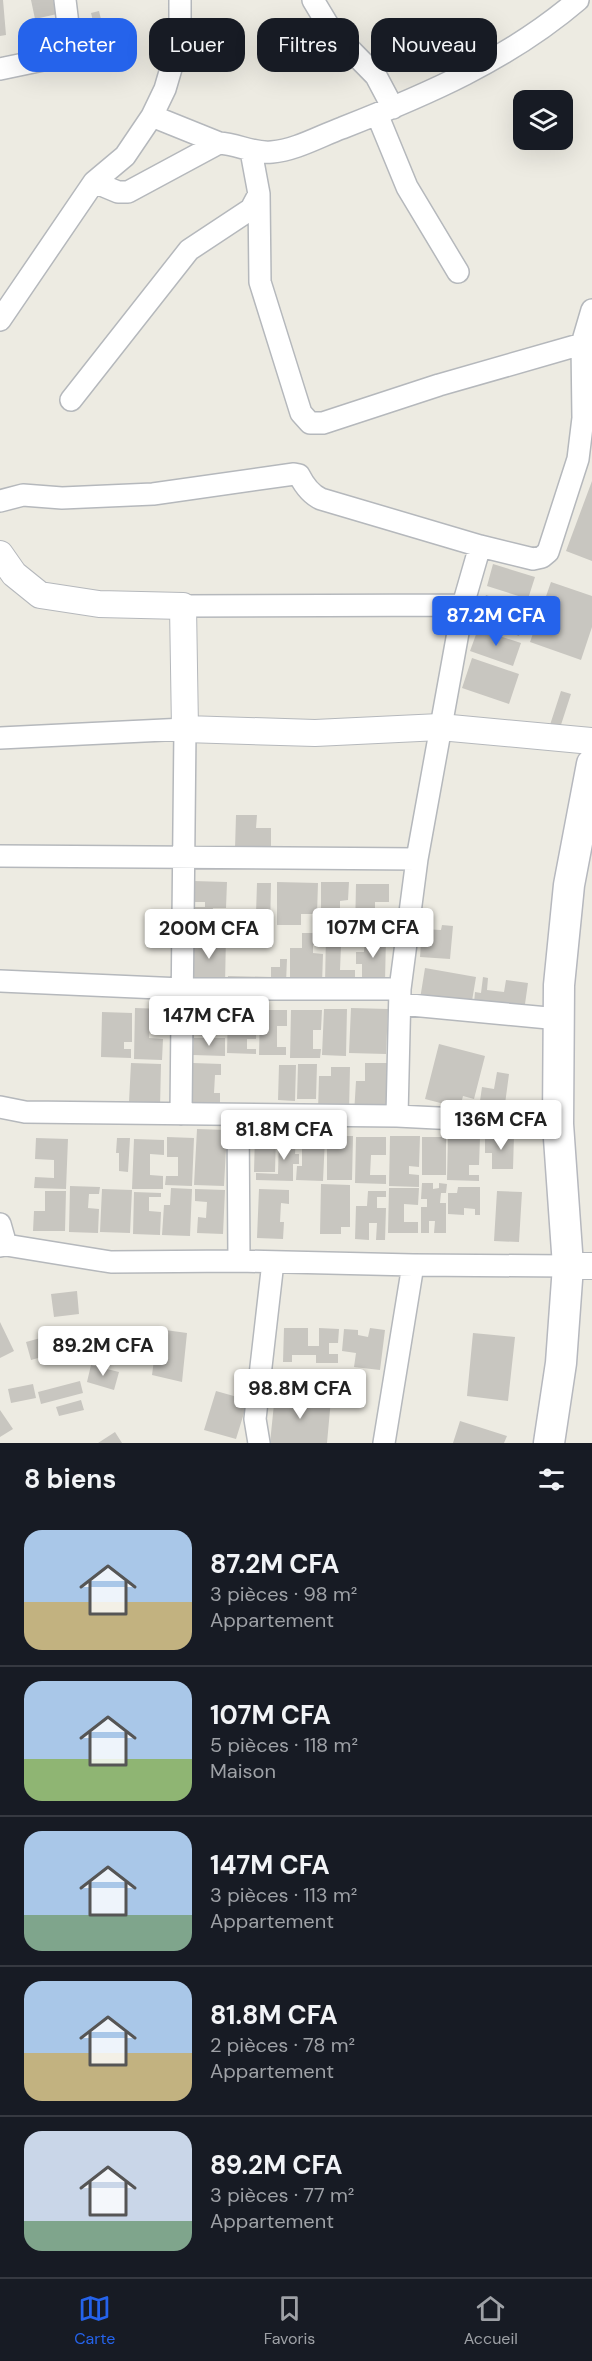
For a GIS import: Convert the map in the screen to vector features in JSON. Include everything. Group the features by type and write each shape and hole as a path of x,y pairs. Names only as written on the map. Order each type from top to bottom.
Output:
{"main road":[{"path":"549,1443 561,1363 580,1266 558,1124 559,985 569,885 592,764"}],"street":[{"path":"0,69 62,56 71,49 65,0"},
{"path":"0,320 94,182 125,156 152,116 165,90 180,38 180,0"},
{"path":"313,0 331,30 375,76 407,187 458,272"},
{"path":"152,116 219,143 231,143 262,153 276,152 385,111 512,50 552,22 578,0"},
{"path":"94,182 118,192 128,192 219,143"},
{"path":"251,151 259,194 260,282 301,413 310,423 323,423 439,386 587,346"},
{"path":"71,400 189,250 251,208 259,194"},
{"path":"0,501 23,495 62,498 153,494 294,474 299,475 305,486 315,496 480,546 533,559 542,557 548,552 578,459 592,310"},
{"path":"397,1116 400,997 417,859 463,605 480,546"},
{"path":"0,554 14,574 40,595 99,604 463,605"},
{"path":"181,1114 185,729 183,606"},
{"path":"0,738 185,729 315,734 440,727 592,741"},
{"path":"0,856 417,859"},
{"path":"0,981 400,997 559,1019"},
{"path":"0,1107 25,1112 397,1116 558,1124"},
{"path":"238,1116 239,1261"},
{"path":"0,1224 3,1245 111,1262 239,1261 413,1266 580,1266"},
{"path":"259,1443 255,1419 273,1262"},
{"path":"384,1443 413,1266"}],"building":[{"path":"0,0 3,0 6,35 0,36"},
{"path":"31,0 53,0 57,14 35,18"},
{"path":"99,11 101,18 92,18 91,13"},
{"path":"592,481 592,561 566,551"},
{"path":"493,564 535,577 528,599 487,586"},
{"path":"551,582 592,596 592,627 581,660 530,642"},
{"path":"486,595 528,610 519,636 477,620"},
{"path":"478,629 521,643 513,666 470,651"},
{"path":"472,658 519,674 509,704 462,688"},
{"path":"561,691 571,694 559,731 549,728"},
{"path":"236,815 257,815 256,828 271,828 271,850 235,849"},
{"path":"193,881 227,882 226,908 213,908 212,914 226,914 226,925 217,925 217,931 192,930 192,907 205,907 205,902 192,902"},
{"path":"277,882 318,883 317,914 301,914 301,925 277,925"},
{"path":"321,882 349,882 348,900 340,901 340,920 348,920 348,924 321,924"},
{"path":"257,883 271,883 270,932 245,931 245,914 256,914"},
{"path":"356,884 389,884 389,902 375,902 375,914 389,914 389,933 355,932"},
{"path":"442,925 453,926 450,959 420,957 422,929 441,930"},
{"path":"193,933 226,934 225,986 191,985"},
{"path":"302,933 323,933 323,945 313,945 313,953 323,954 322,984 290,984 290,948 302,948"},
{"path":"326,934 355,935 355,946 341,946 340,970 355,970 355,984 325,984"},
{"path":"357,936 386,936 385,982 362,982 362,964 356,964 356,952 364,952 365,939 357,939"},
{"path":"280,959 287,959 286,983 228,982 228,976 271,977 271,967 280,967"},
{"path":"425,968 476,977 471,1007 420,999"},
{"path":"483,977 488,978 487,990 504,992 506,980 528,983 524,1011 506,1009 507,1002 503,1002 502,1007 474,1003 475,992 481,993"},
{"path":"135,1008 164,1009 163,1022 150,1022 149,1038 163,1039 162,1060 134,1059"},
{"path":"351,1008 388,1009 386,1054 349,1053"},
{"path":"194,1009 224,1010 224,1021 211,1020 211,1036 193,1035"},
{"path":"324,1009 347,1009 346,1056 322,1055"},
{"path":"228,1010 257,1010 256,1039 247,1039 247,1049 256,1049 256,1054 227,1053"},
{"path":"260,1010 287,1010 287,1026 277,1026 277,1047 286,1047 286,1055 259,1055"},
{"path":"291,1010 322,1010 321,1030 313,1030 313,1049 321,1049 320,1058 290,1058"},
{"path":"102,1012 132,1013 132,1042 124,1042 124,1049 131,1049 131,1058 101,1057"},
{"path":"194,1038 225,1038 225,1056 193,1055"},
{"path":"439,1044 485,1056 474,1099 463,1096 460,1108 425,1099"},
{"path":"131,1063 161,1064 160,1108 145,1108 145,1102 129,1102"},
{"path":"193,1063 221,1064 221,1075 215,1075 214,1093 220,1093 220,1106 192,1106"},
{"path":"365,1063 387,1063 386,1115 354,1114 356,1081 365,1081"},
{"path":"298,1064 317,1064 316,1099 297,1099"},
{"path":"279,1065 296,1065 295,1101 278,1100"},
{"path":"331,1067 350,1067 349,1111 318,1111 319,1076 331,1076"},
{"path":"497,1072 509,1074 505,1104 480,1101 482,1087 494,1089"},
{"path":"197,1129 227,1130 224,1186 194,1185"},
{"path":"255,1134 276,1135 275,1172 254,1172"},
{"path":"485,1135 514,1135 513,1169 492,1169 492,1153 485,1153"},
{"path":"327,1136 353,1136 352,1180 327,1180"},
{"path":"390,1136 420,1136 419,1167 409,1166 409,1174 419,1175 419,1187 389,1186"},
{"path":"448,1136 480,1137 479,1165 469,1165 469,1175 479,1175 479,1181 447,1180"},
{"path":"167,1137 194,1138 192,1186 165,1185 166,1176 178,1176 178,1157 167,1157"},
{"path":"279,1137 296,1137 295,1154 299,1154 299,1164 293,1164 293,1181 256,1180 256,1173 278,1174"},
{"path":"298,1137 325,1138 323,1181 296,1180 297,1166 302,1166 302,1148 298,1148"},
{"path":"356,1137 386,1137 386,1155 371,1155 370,1175 386,1175 386,1184 355,1183"},
{"path":"422,1137 446,1137 446,1175 422,1175"},
{"path":"36,1138 68,1139 66,1189 34,1188 35,1177 54,1178 54,1160 35,1159"},
{"path":"117,1138 130,1138 128,1172 119,1171 119,1153 116,1153"},
{"path":"134,1139 164,1140 164,1155 150,1154 150,1175 163,1176 163,1189 132,1189"},
{"path":"422,1183 433,1183 433,1189 439,1188 439,1183 447,1184 446,1193 441,1193 440,1203 446,1203 446,1233 434,1233 435,1221 429,1221 429,1233 421,1233 421,1207 427,1207 427,1199 421,1199"},
{"path":"321,1184 350,1185 350,1227 341,1227 341,1234 320,1234"},
{"path":"70,1186 100,1187 99,1194 89,1194 88,1208 99,1209 98,1233 69,1232"},
{"path":"458,1187 480,1187 480,1215 475,1215 475,1209 464,1208 464,1215 448,1214 448,1193 457,1193"},
{"path":"171,1188 192,1189 190,1236 162,1235 164,1205 170,1205"},
{"path":"389,1188 419,1188 418,1205 404,1204 404,1222 418,1222 418,1233 388,1233"},
{"path":"102,1189 132,1190 130,1233 100,1232"},
{"path":"195,1189 225,1190 223,1234 197,1233 198,1217 206,1218 207,1202 195,1201"},
{"path":"259,1189 289,1190 289,1204 281,1203 280,1222 284,1222 283,1239 257,1238"},
{"path":"45,1191 66,1191 65,1231 33,1231 34,1211 45,1211"},
{"path":"368,1191 386,1191 386,1197 377,1197 377,1208 386,1208 385,1240 376,1240 377,1223 369,1223 369,1240 355,1239 356,1206 367,1206"},
{"path":"497,1191 522,1192 519,1242 494,1241"},
{"path":"134,1192 161,1193 161,1197 149,1197 149,1211 161,1212 160,1235 133,1234"},
{"path":"77,1291 79,1314 54,1317 51,1294"},
{"path":"0,1322 14,1351 0,1358"},
{"path":"80,1327 85,1345 31,1360 26,1342"},
{"path":"284,1328 308,1328 308,1346 319,1346 319,1328 339,1329 338,1343 329,1343 329,1354 338,1354 338,1363 316,1363 316,1355 292,1355 292,1362 283,1362"},
{"path":"370,1328 385,1330 380,1370 354,1367 356,1353 342,1351 344,1329 358,1330 358,1335 368,1337"},
{"path":"158,1329 187,1333 182,1382 152,1375"},
{"path":"473,1333 515,1337 508,1401 467,1396"},
{"path":"91,1365 119,1372 114,1390 87,1382"},
{"path":"80,1381 83,1393 41,1404 38,1392"},
{"path":"33,1384 36,1398 11,1403 8,1389"},
{"path":"216,1391 248,1400 236,1439 204,1430"},
{"path":"275,1394 331,1399 327,1443 270,1443"},
{"path":"81,1400 84,1410 59,1416 56,1407"},
{"path":"0,1410 13,1429 0,1437"},
{"path":"460,1421 507,1436 504,1443 453,1443"},
{"path":"115,1432 122,1443 98,1443"}]}
